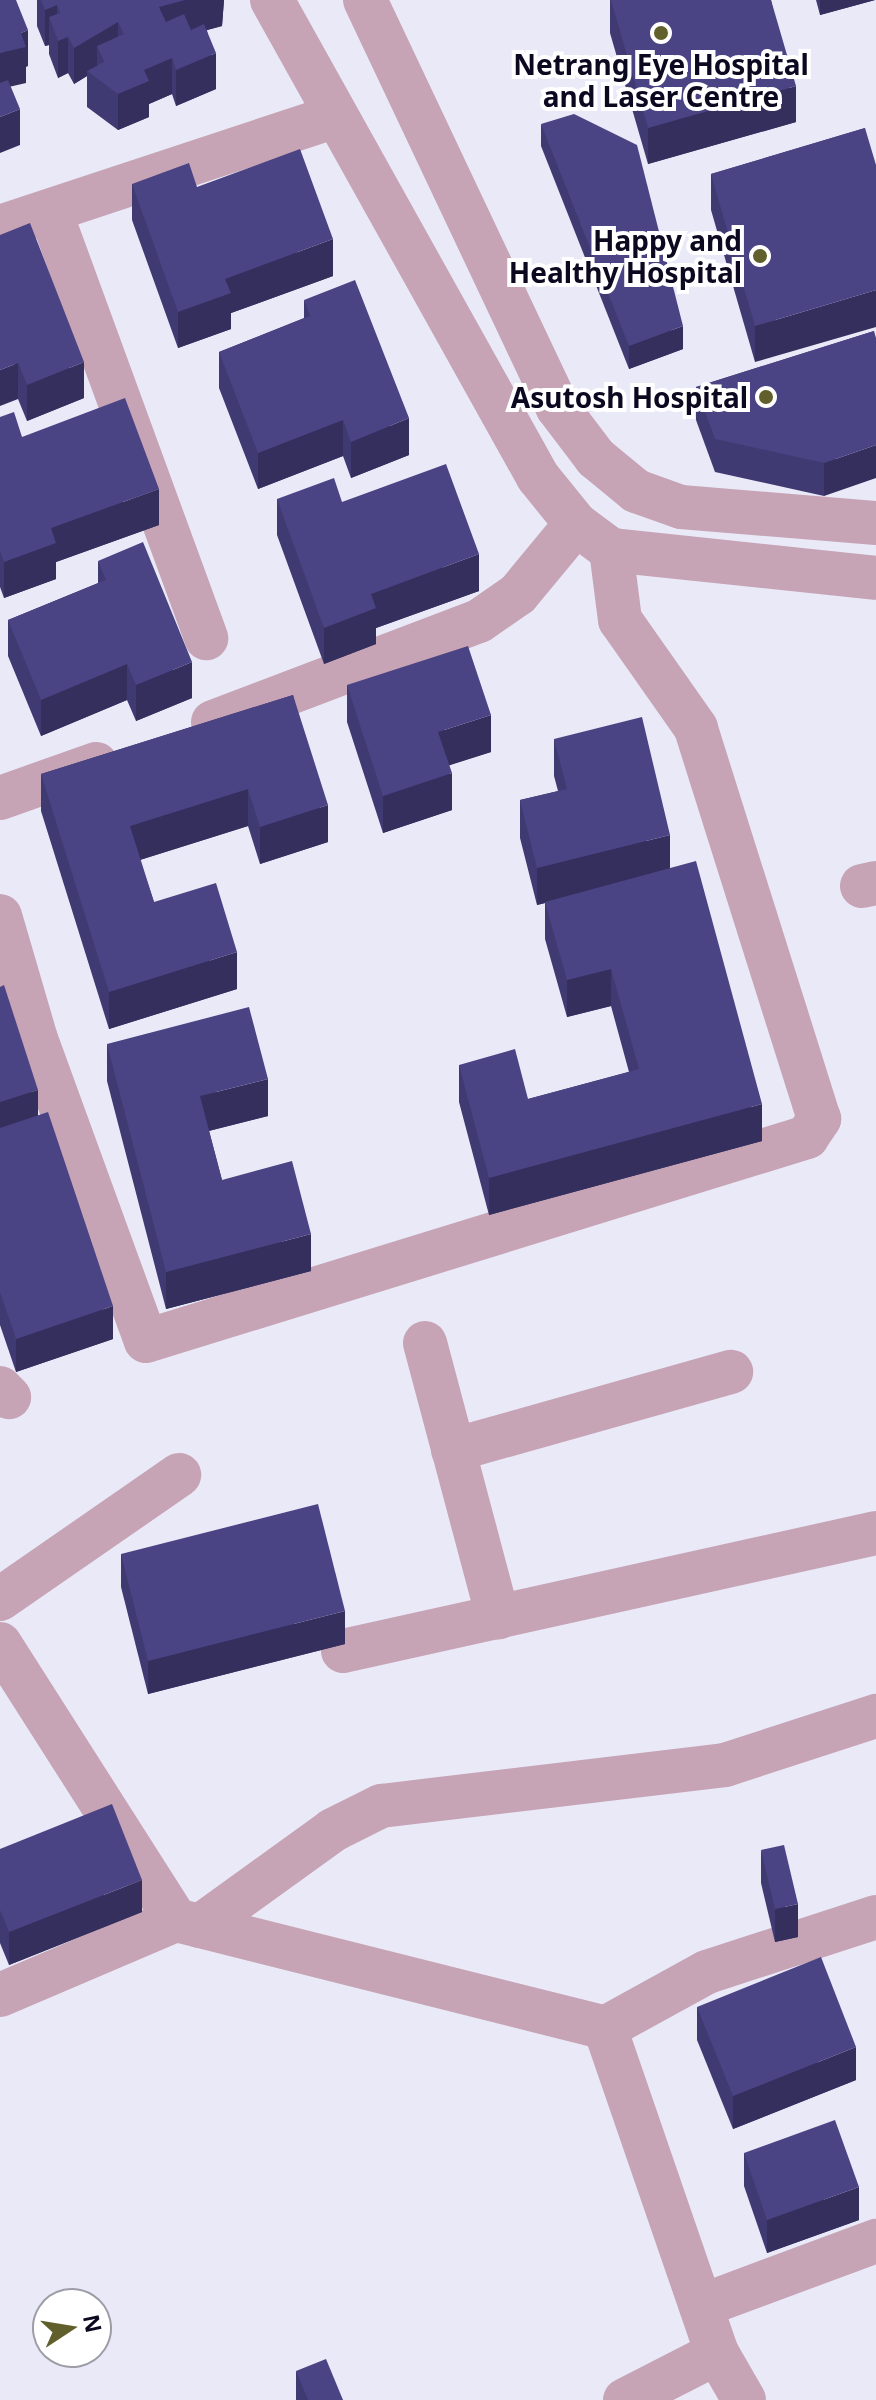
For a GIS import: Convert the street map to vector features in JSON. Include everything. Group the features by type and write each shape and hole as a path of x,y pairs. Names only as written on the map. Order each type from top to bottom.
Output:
{"street":[{"path":"272,0 333,117 538,477 576,524 611,550 876,578"},
{"path":"365,0 558,408 596,458 636,491 681,507 876,523"},
{"path":"0,227 333,117"},
{"path":"50,211 206,638"},
{"path":"178,735 429,645 479,621 518,594 576,524"},
{"path":"0,916 36,1039 146,1341 807,1137 819,1119 696,728 620,620 611,550"},
{"path":"0,798 133,750"},
{"path":"425,1343 498,1617"},
{"path":"453,1450 731,1372"},
{"path":"0,1599 179,1475"},
{"path":"343,1651 876,1533"},
{"path":"0,1644 188,1923 605,2028 707,1972 876,1917"},
{"path":"0,1995 188,1923 333,1830 381,1806 725,1765 876,1716"},
{"path":"605,2028 717,2353 744,2400"},
{"path":"701,2306 876,2241"},
{"path":"625,2400 717,2353"}],"building":[{"path":"0,0 16,0 28,30 21,33 26,47 0,53"},
{"path":"41,0 185,0 159,7 166,22 184,14 191,30 204,24 216,53 176,70 172,58 144,70 149,81 118,94 87,71 104,62 97,46 124,34 118,22 74,48 68,37 58,41 49,17 60,13 57,5 45,10"},
{"path":"611,0 771,0 796,86 648,128"},
{"path":"8,80 20,109 0,117 0,83"},
{"path":"574,114 637,145 683,326 629,346 541,124"},
{"path":"865,128 876,165 876,290 755,326 711,174"},
{"path":"300,149 333,239 225,279 231,293 178,312 132,184 189,163 197,187"},
{"path":"30,223 84,362 27,385 18,363 0,370 0,235"},
{"path":"355,280 409,418 351,442 343,420 258,453 219,352 310,316 304,300"},
{"path":"874,331 876,445 824,463 715,439 696,387"},
{"path":"125,398 159,489 51,528 56,543 4,562 0,551 0,417 14,412 22,437"},
{"path":"446,464 479,554 371,594 376,608 324,628 277,499 334,478 342,502"},
{"path":"143,542 192,662 136,685 127,664 41,700 8,620 106,580 98,561"},
{"path":"468,646 491,715 438,732 452,773 383,796 347,685"},
{"path":"293,695 328,805 260,827 248,789 130,826 154,902 216,883 237,952 109,992 41,774"},
{"path":"642,717 670,835 537,868 520,800 567,789 554,739"},
{"path":"696,861 762,1104 489,1178 459,1065 515,1049 528,1099 639,1069 611,969 567,980 545,902"},
{"path":"4,985 38,1090 0,1102 0,987"},
{"path":"249,1007 268,1079 200,1096 222,1180 292,1161 311,1234 166,1272 107,1044"},
{"path":"48,1112 113,1306 16,1339 0,1292 0,1128"},
{"path":"318,1504 345,1611 148,1661 121,1554"},
{"path":"112,1804 142,1880 9,1932 0,1910 0,1849"},
{"path":"784,1845 798,1904 775,1909 761,1850"},
{"path":"821,1957 856,2047 733,2096 697,2007"},
{"path":"835,2120 859,2187 767,2220 744,2153"},
{"path":"326,2359 343,2400 308,2400 296,2371"}],"place":[{"name":"Netrang Eye Hospital and Laser Centre","path":"661,33"},
{"name":"Happy and Healthy Hospital","path":"760,256"},
{"name":"Asutosh Hospital","path":"766,397"}]}
